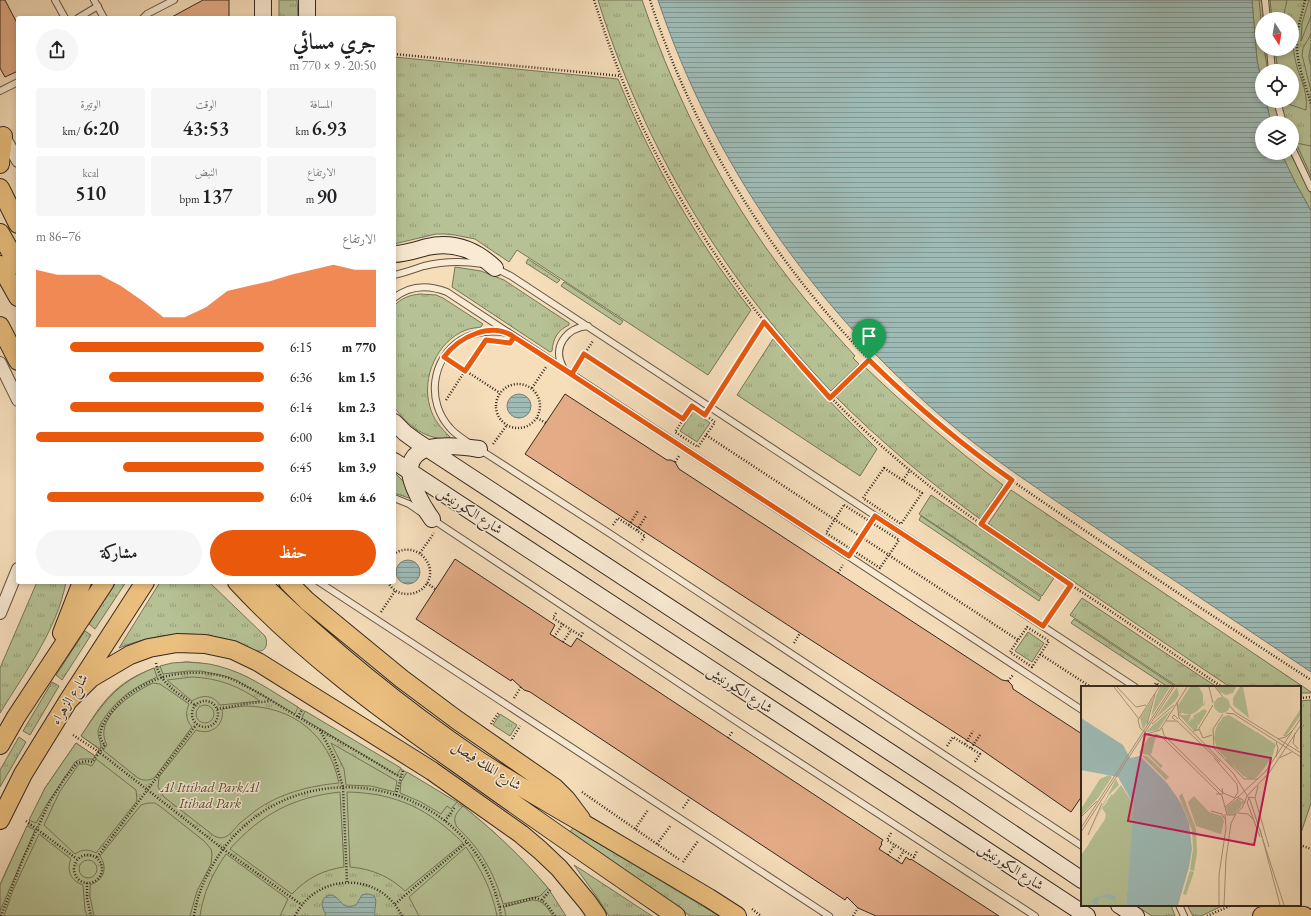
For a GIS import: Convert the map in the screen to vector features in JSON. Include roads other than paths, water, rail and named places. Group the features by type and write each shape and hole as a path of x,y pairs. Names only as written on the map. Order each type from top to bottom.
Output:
{"main road":[{"path":"262,0 263,16"},
{"path":"306,0 307,16"},
{"path":"0,164 2,132"},
{"path":"0,188 16,219"},
{"path":"0,233 16,261"},
{"path":"396,254 429,247 450,245 470,250 488,261 495,268"},
{"path":"0,265 16,293"},
{"path":"0,326 16,358"},
{"name":"شارع الكورنيش","path":"396,424 405,433 427,449 954,794 1081,879"},
{"path":"432,519 418,496 410,470 413,459 419,452 427,449 458,446 479,449"},
{"name":"شارع الكورنيش","path":"396,462 1087,916"},
{"path":"50,666 81,584"},
{"path":"0,745 16,717 104,584"},
{"name":"شارع الزهراء","path":"0,820 23,774 144,584"},
{"name":"شارع الملك فيصل","path":"262,584 331,648 411,713 485,764 737,916"},
{"path":"290,584 307,602 402,679 457,720 555,788 566,799 585,825"},
{"name":"شارع الملك فيصل","path":"240,585 296,639 383,711 530,816 676,916"},
{"path":"68,701 91,678 130,655 149,648 177,643 205,644 233,650 258,662 432,771 521,834 550,859 576,888 597,916"},
{"path":"0,724 16,717"},
{"path":"432,771 446,774 496,803 530,816 570,871 576,888"},
{"path":"1120,908 1136,916"},
{"path":"1262,916 1280,914 1304,916"}],"street":[{"path":"2,132 16,158"},
{"path":"0,363 16,396"},
{"path":"0,613 16,574"}],"lane":[{"path":"55,0 64,16"},
{"path":"94,0 103,16"},
{"path":"145,16 174,0"},
{"path":"1265,0 1266,12"},
{"path":"81,16 98,6"},
{"path":"0,91 16,83"},
{"path":"1298,160 1311,188"},
{"path":"396,274 424,266 450,262 473,262 495,268 511,276 1133,686"},
{"path":"396,297 418,287 438,288 456,297 508,333 1081,709"},
{"path":"564,369 559,356 561,343 574,329 588,326"},
{"path":"508,333 484,332 468,336 454,345 444,357 436,372 436,406 449,428 455,434 609,532 1081,845"},
{"path":"396,499 409,504 432,519 739,723 1035,916"},
{"path":"322,584 829,916"},
{"path":"330,584 336,593"},
{"path":"1179,906 1184,916"}],"water":[{"path":"658,0 1252,0 1255,56 1257,56 1258,64 1255,64 1255,108 1268,108 1269,116 1255,116 1255,160 1284,160 1311,211 1311,672 999,462 942,417 895,374 851,328 810,279 772,228 738,174 707,118 680,60"},
{"path":"519,394 524,395 530,401 530,411 524,417 519,418 514,417 508,411 507,406 508,401 514,395"},
{"path":"408,560 416,564 420,572 416,580 408,584 400,580 396,572 400,564"},
{"path":"366,894 374,896 376,902 375,916 326,916 322,907 323,900 330,895 333,895 344,905 350,906 356,905 362,895"}],"park label":[{"name":"Al Ittihad Park/Al Itihad Park","path":"210,796"}]}
